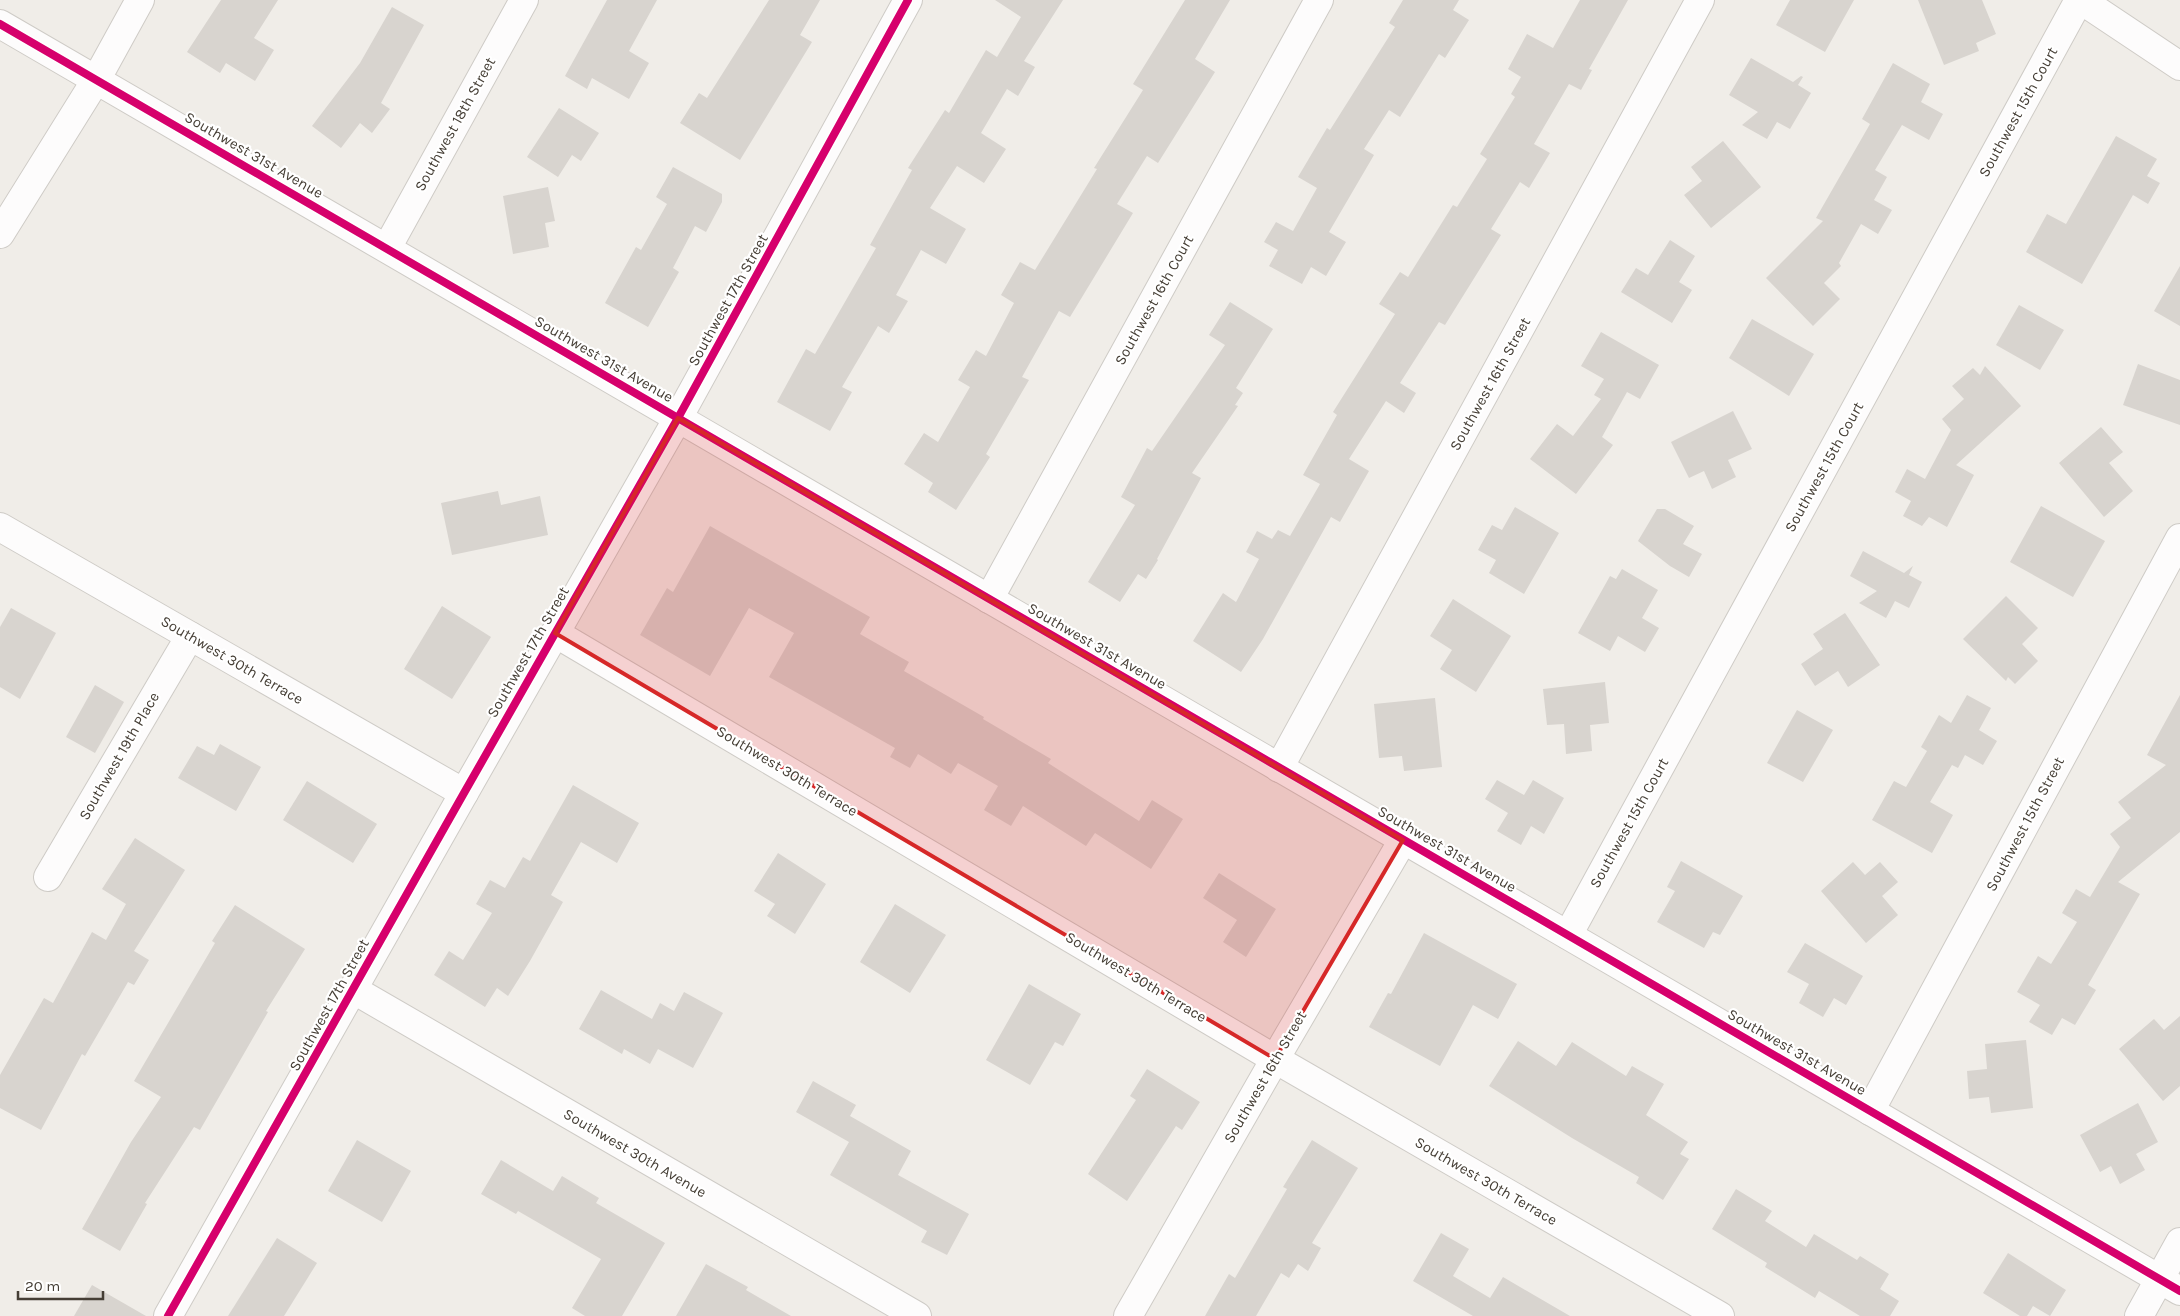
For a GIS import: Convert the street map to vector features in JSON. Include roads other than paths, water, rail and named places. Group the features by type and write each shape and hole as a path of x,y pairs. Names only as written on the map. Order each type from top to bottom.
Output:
{"street":[{"path":"0,234 96,80 140,0"},
{"name":"Southwest 18th Street","path":"387,248 524,0"},
{"name":"Southwest 17th Street","path":"168,1316 678,418 908,0"},
{"name":"Southwest 16th Court","path":"989,599 1319,0"},
{"name":"Southwest 16th Street","path":"1279,768 1700,0"},
{"path":"2080,0 2180,66"},
{"name":"Southwest 15th Court","path":"1568,935 2080,0"},
{"name":"Southwest 31st Avenue","path":"0,24 2170,1285"},
{"name":"Southwest 30th Terrace","path":"0,527 464,793"},
{"name":"Southwest 15th Street","path":"1870,1111 2180,538"},
{"name":"Southwest 30th Terrace","path":"555,633 1275,1059 1720,1316"},
{"name":"Southwest 19th Place","path":"48,876 190,636"},
{"name":"Southwest 16th Street","path":"1128,1316 1403,840"},
{"name":"Southwest 30th Avenue","path":"354,990 917,1316"},
{"path":"2139,1316 2170,1285 2180,1242"}]}
